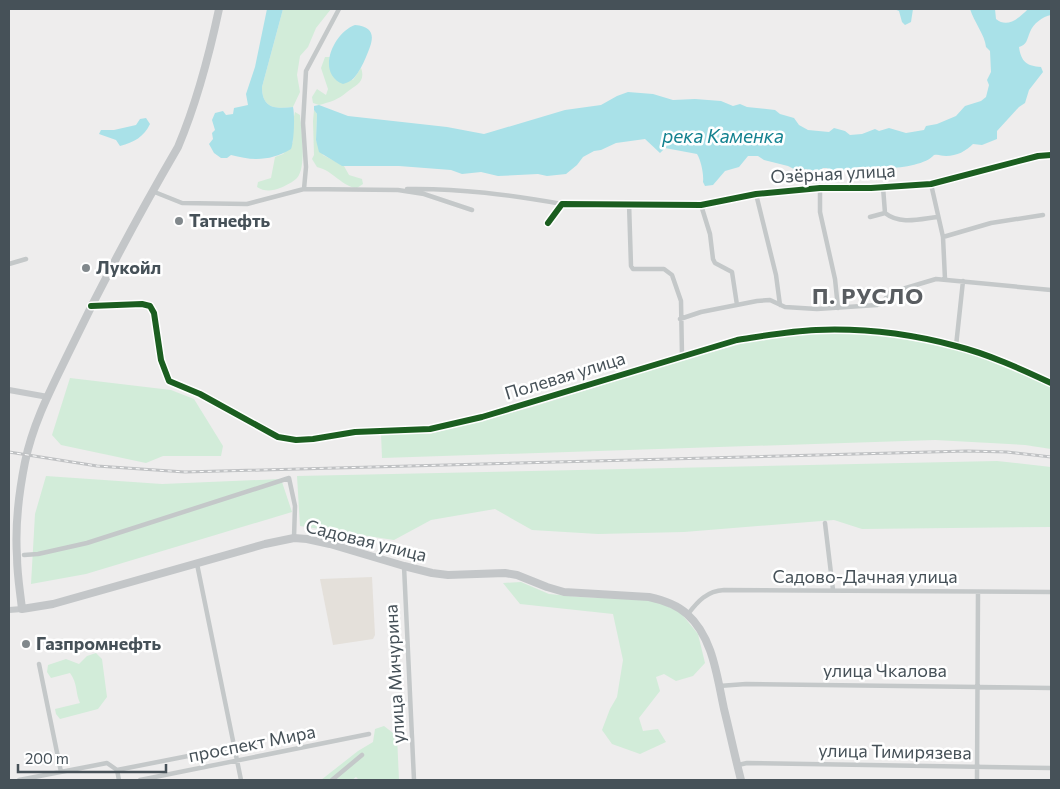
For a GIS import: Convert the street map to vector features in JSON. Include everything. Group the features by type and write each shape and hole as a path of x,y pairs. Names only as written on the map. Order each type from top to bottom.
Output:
{"main road":[{"path":"22,609 17,556 20,496 24,463 37,418 91,306 152,191 178,147 188,123 208,60 219,9"},
{"name":"Садовая улица","path":"22,609 53,604 294,538 330,544 432,573 448,575 505,572 547,588 564,592 649,597 671,603 688,614"},
{"path":"688,614 706,640 741,780"}],"street":[{"path":"304,189 306,167 303,123 306,72 339,9"},
{"name":"Озёрная улица","path":"398,190 438,189 496,193 562,204 701,205 756,194 820,188 931,184 1038,156 1051,155"},
{"path":"931,184 942,238 945,279"},
{"name":"Озёрная улица","path":"883,187 885,213"},
{"path":"820,188 820,212 835,279 838,308"},
{"path":"152,191 182,203 247,204 304,189 398,190 424,194 472,210"},
{"name":"Озёрная улица","path":"756,194 776,275 780,305"},
{"path":"629,203 631,266 633,269 664,270 672,275 681,301 682,356"},
{"path":"548,223 562,204"},
{"path":"701,205 710,234 713,259 715,263 732,272 737,305"},
{"path":"870,216 885,213 890,218 908,221 938,217"},
{"path":"942,238 991,223 1043,215"},
{"path":"9,264 26,259"},
{"path":"680,319 701,312 770,300 780,305 818,309 877,305 883,303 887,295 892,292 930,280 945,279 1051,290"},
{"path":"956,346 964,281"},
{"name":"Полевая улица","path":"91,306 142,304 150,306 154,313 161,360 169,381 200,394 278,437 296,440 355,432 430,430 482,417 737,340 815,330 884,332 956,346 1020,368 1051,383"},
{"path":"9,390 48,397"},
{"path":"24,555 38,554 97,540 290,478 295,506 294,538"},
{"path":"825,523 833,590"},
{"path":"197,564 241,780"},
{"name":"улица Мичурина","path":"404,566 414,780"},
{"name":"Садово-Дачная улица","path":"688,614 703,597 719,590 1051,592"},
{"path":"977,780 978,592"},
{"name":"Садовая улица","path":"9,610 22,609"},
{"path":"39,664 61,772"},
{"name":"улица Чкалова","path":"719,686 756,684 1051,688"},
{"name":"проспект Мира","path":"140,780 369,734"},
{"name":"проспект Мира","path":"19,780 107,763 117,770 234,747"},
{"path":"332,780 362,755"},
{"name":"улица Тимирязева","path":"738,766 748,763 1051,768"},
{"path":"117,770 119,780"}],"shaded area":[{"path":"372,577 375,635 373,639 333,645 320,579"}],"green space":[{"path":"283,9 331,9 316,28 308,47 300,56 297,75 300,92 293,107 281,108 267,104 264,100 262,87"},
{"path":"325,57 330,57 329,60 353,80 361,68 362,77 357,85 340,97 319,105 313,103 312,97 317,89 326,95 328,89 321,68"},
{"path":"314,110 317,114 316,140 323,155 344,166 349,175 362,179 363,184 357,188 347,185 317,167 312,159 314,155"},
{"path":"295,112 300,115 302,138 303,157 300,172 297,178 280,188 274,190 260,189 257,187 258,182 271,178 275,157 283,154 293,142"},
{"path":"825,331 879,334 930,343 971,353 1051,384 1051,449 1025,445 935,440 382,458 381,433 407,432 429,434 529,408 683,360 748,342"},
{"path":"70,378 171,390 194,399 223,446 221,456 163,456 146,463 61,445 52,435"},
{"path":"997,461 1051,467 1051,527 862,529 834,520 684,532 598,534 532,530 495,509 431,520 394,540 300,526 297,476"},
{"path":"46,476 162,484 281,479 292,512 86,574 31,584 35,514"},
{"path":"521,582 549,594 653,600 680,612 698,634 705,663 693,676 676,681 664,674 656,677 660,691 639,718 643,731 658,729 666,742 640,754 612,744 602,730 617,697 623,660 613,614 520,604 503,583"},
{"path":"96,653 102,659 107,697 98,709 60,719 55,709 80,703 70,673 51,678 47,672 48,665 66,659 79,664 87,656"},
{"path":"384,726 397,736 399,780 359,780 356,777 352,780 321,780 358,751 373,742 375,729"}],"water":[{"path":"267,9 283,9 262,87 264,100 271,106 281,108 293,107 294,128 291,149 276,156 262,159 231,155 227,158 221,158 214,153 209,144 213,139 212,133 215,130 212,120 215,113 223,111 226,115 233,114 234,108 248,105 246,94 255,67"},
{"path":"894,9 913,9 911,22 905,25 902,22 899,11"},
{"name":"река Каменка","path":"970,9 995,9 996,19 1005,23 1014,21 1028,9 1051,9 1051,15 1036,23 1025,43 1019,47 1023,60 1032,66 1041,67 1043,72 1029,90 1025,103 997,131 997,139 982,145 973,144 958,154 950,156 934,155 923,162 907,166 831,172 827,168 823,168 817,172 806,169 796,170 764,160 758,156 748,156 739,167 725,171 713,185 705,186 697,154 665,148 660,153 645,139 616,143 594,151 583,157 566,174 547,176 538,174 498,176 481,172 462,174 451,170 399,166 342,166 319,152 316,140 317,114 314,106 319,105 348,116 447,127 484,134 565,110 601,105 628,92 653,94 673,100 721,101 733,106 740,104 747,107 775,110 780,114 794,118 799,125 808,130 829,132 834,128 845,131 850,135 889,128 906,133 924,130 926,126 937,124 956,116 965,106 981,101 986,97 989,85 987,80 991,72 990,51 986,47 984,38"},
{"path":"355,25 367,29 372,36 372,40 358,73 352,80 343,84 335,79 330,71 329,62 331,53 340,36 347,29"},
{"path":"146,118 150,124 145,132 134,141 120,146 116,140 99,134 101,130 114,130 136,125 140,119"}],"railway":[{"path":"9,452 97,466 185,472 967,451 1007,452 1051,457"}],"cycle path":[{"path":"548,223 562,204 701,205 756,194 820,188 871,188 931,184 1038,156 1051,155"},
{"path":"91,306 142,304 150,306 154,313 161,360 169,381 200,394 278,437 296,440 355,432 430,429 482,417 737,340 806,331 869,331 939,342 968,349 1016,367 1051,383"}],"place":[{"name":"Татнефть","path":"179,221"},
{"name":"Лукойл","path":"86,268"},
{"name":"Газпромнефть","path":"26,644"}],"district":[{"name":"П. РУСЛО","path":"868,296"}]}
